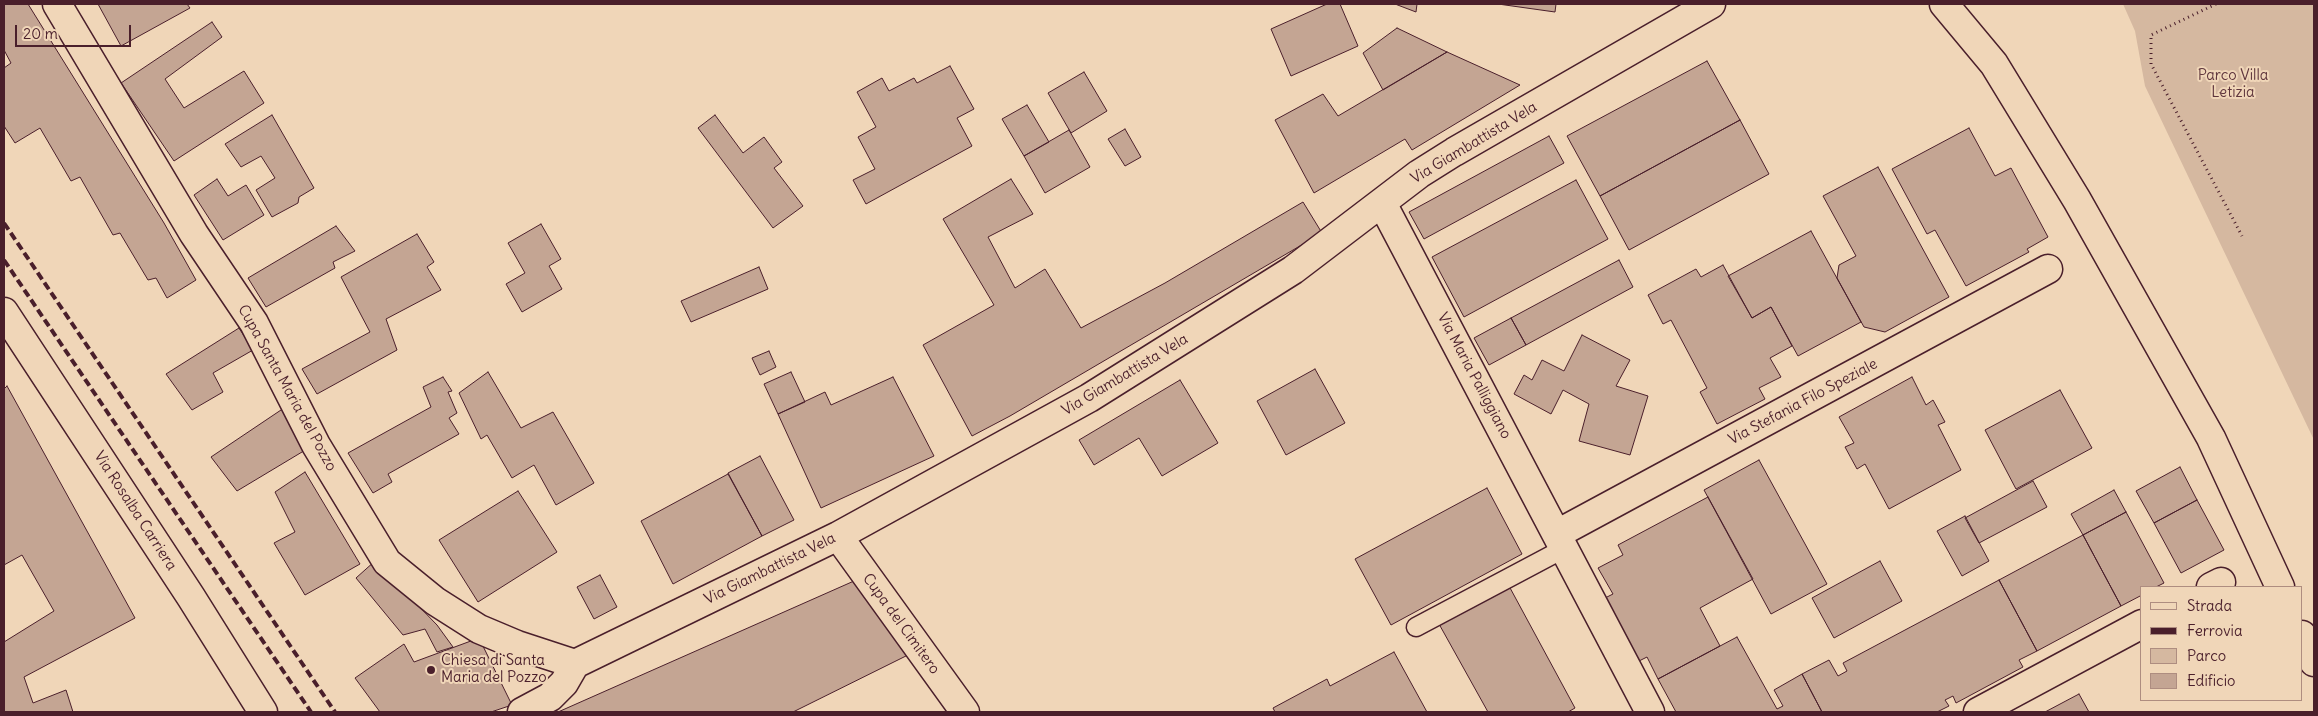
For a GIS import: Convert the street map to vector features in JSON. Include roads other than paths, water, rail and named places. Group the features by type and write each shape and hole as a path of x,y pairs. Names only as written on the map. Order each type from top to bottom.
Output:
{"street":[{"name":"Cupa Santa Maria del Pozzo","path":"57,4 194,234 254,323 316,445 387,562 435,601 479,629 517,645 576,664"},
{"name":"Via Giambattista Vela","path":"576,664 838,536 1089,398 1293,270 1419,174 1711,4"},
{"path":"1944,4 1994,64 2077,200 2211,438 2280,586"},
{"name":"Via Maria Palliggiano","path":"1382,203 1650,712"},
{"name":"Via Stefania Filo Speziale","path":"1561,541 2048,269"},
{"name":"Via Rosalba Carriera","path":"4,312 192,597 263,712"},
{"name":"Cupa del Cimitero","path":"838,536 965,712"},
{"path":"1978,712 2140,625"},
{"path":"2303,637 2314,662"},
{"path":"522,712 550,697 564,683 576,664"}],"lane":[{"path":"1416,627 1561,541"}],"railway":[{"path":"4,223 335,712"},
{"path":"4,260 311,712"}],"place":[{"name":"Chiesa di Santa Maria del Pozzo","path":"431,670"}],"park label":[{"name":"Parco Villa Letizia","path":"2233,84"}]}
